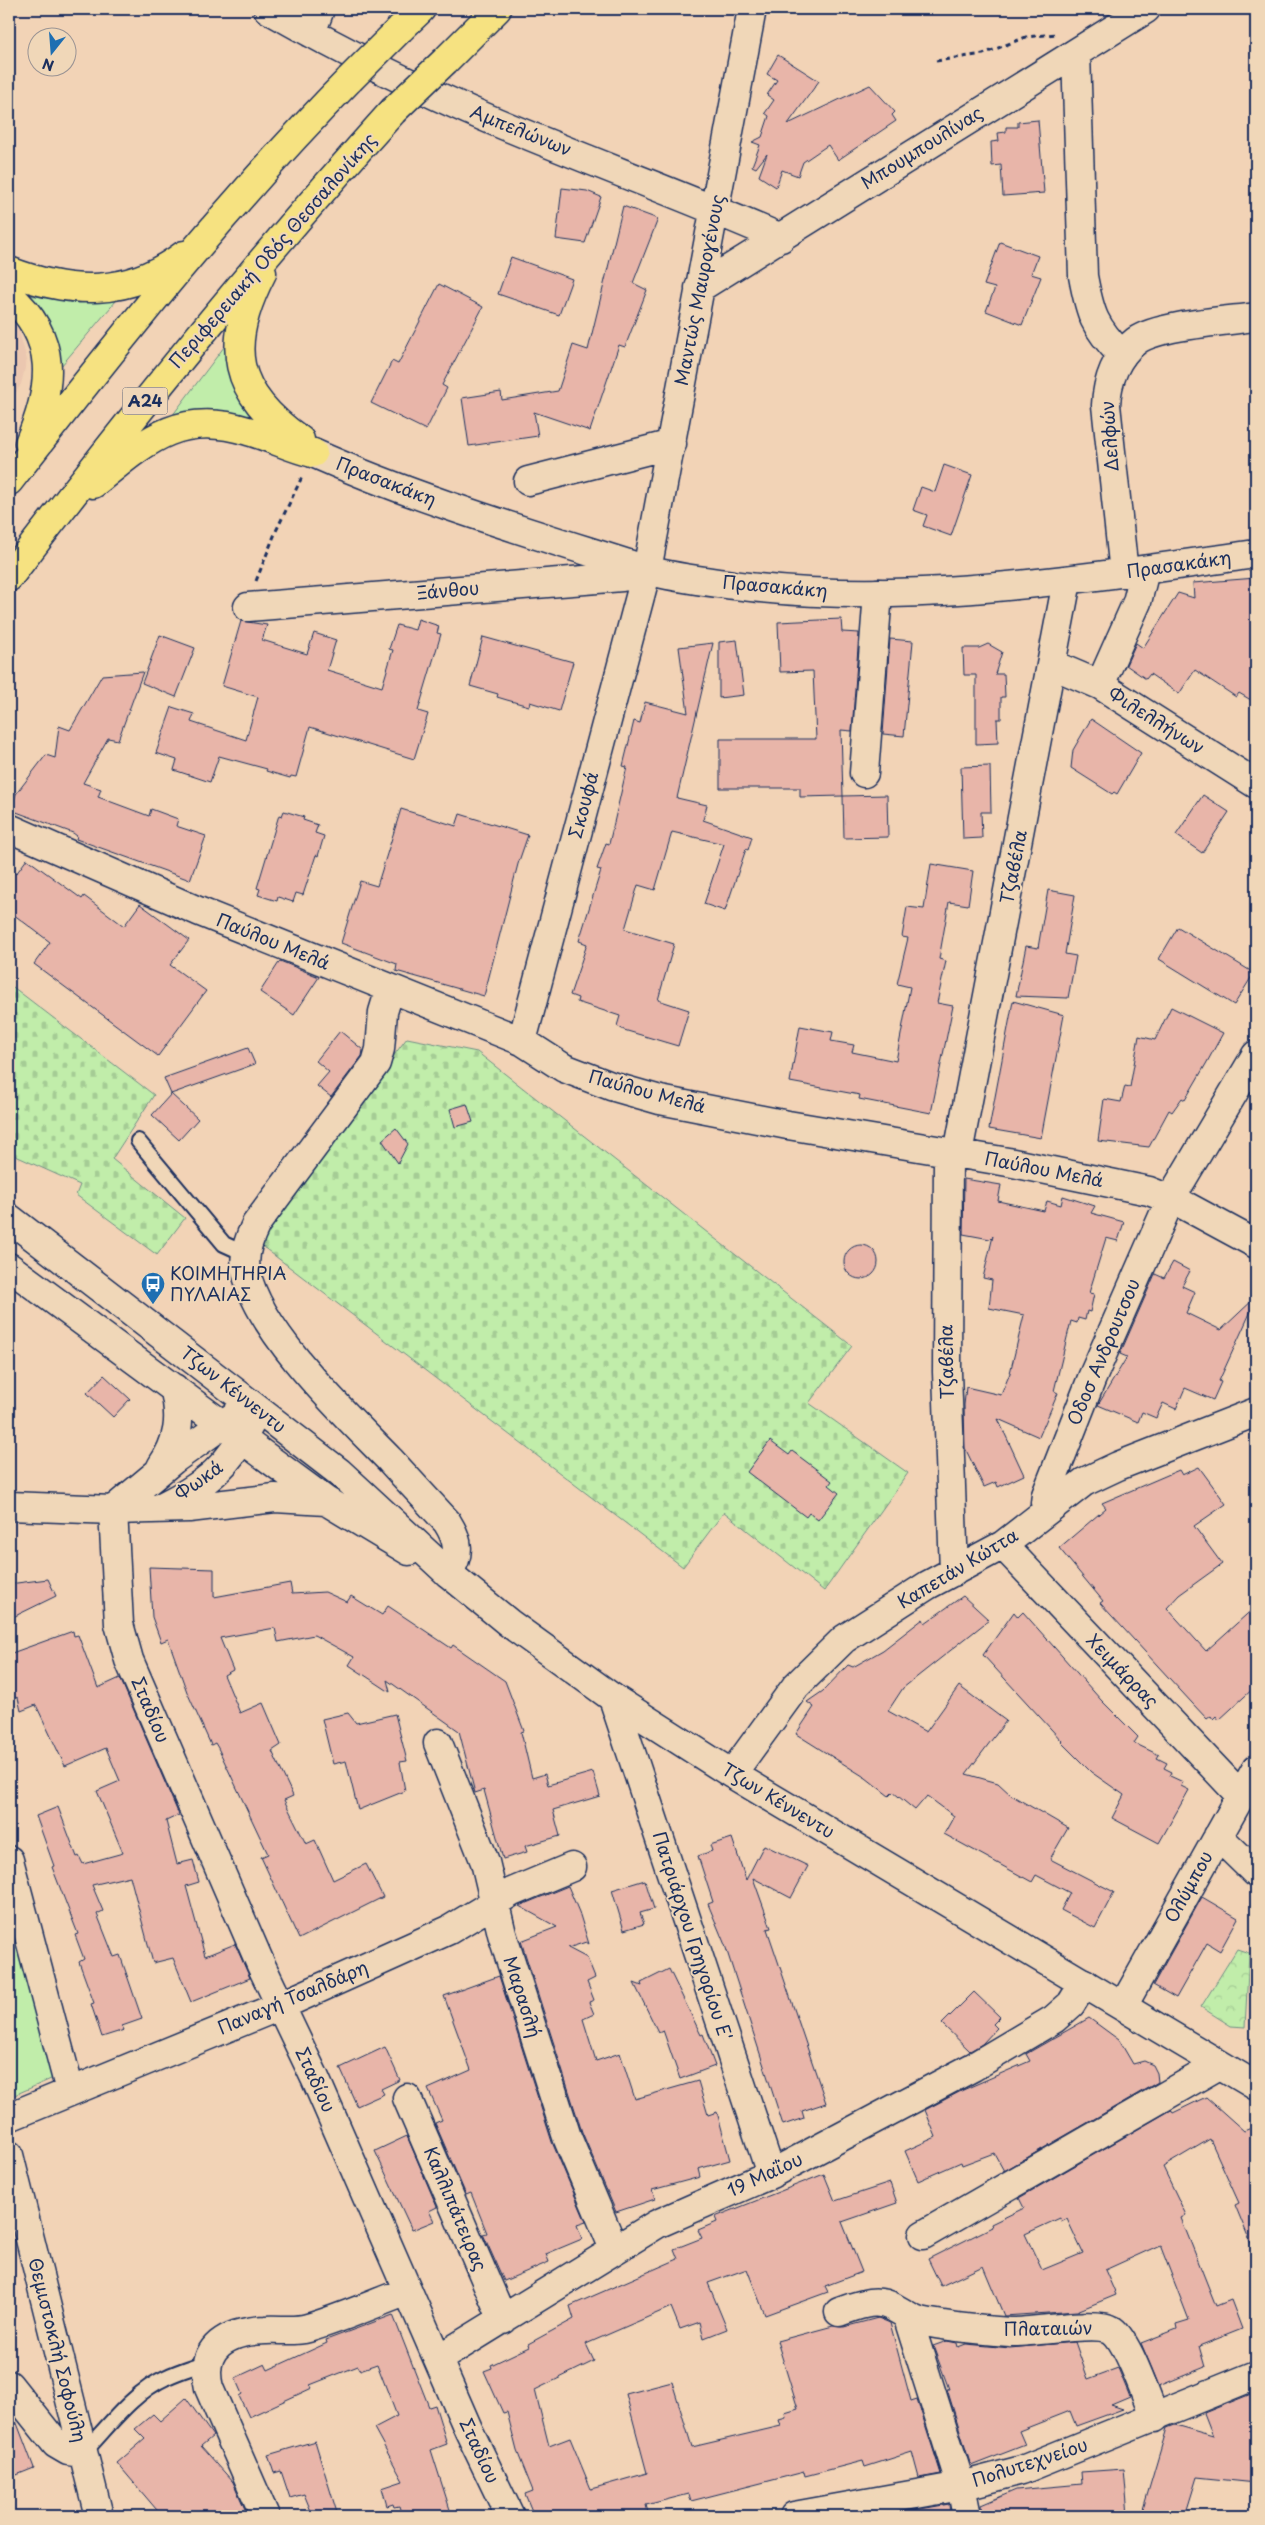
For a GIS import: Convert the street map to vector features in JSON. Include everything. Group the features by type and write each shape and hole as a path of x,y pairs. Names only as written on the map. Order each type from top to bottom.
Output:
{"highway":[{"path":"9,481 205,239 284,148 421,9"},
{"name":"Περιφερειακή Οδός Θεσσαλονίκης","path":"9,577 132,417 288,230 393,111 497,9"},
{"path":"288,230 255,288 240,334 239,354 244,375 259,405 278,424 303,442 313,454"},
{"path":"9,271 52,286 102,289 144,277 172,264 205,239"},
{"path":"9,295 26,311 37,328 44,347 47,370 44,396 32,435 9,481"},
{"path":"61,510 149,440 181,427 209,424 233,426 313,454"}],"street":[{"name":"Αμπελώνων","path":"268,9 316,21 425,91 496,122 715,209 781,238"},
{"name":"Μαντώς Μαυρογένους","path":"647,570 752,9"},
{"name":"Μπουμπουλίνας","path":"699,288 781,238 940,135 1146,9"},
{"path":"1084,47 1083,276 1096,326 1122,355"},
{"name":"Δελφών","path":"1134,572 1106,405 1109,382 1122,355 1135,342 1147,335 1256,317"},
{"path":"528,481 672,444"},
{"name":"Πρασακάκη","path":"313,454 396,487 647,570 678,577 753,587 878,593 957,590 1067,581 1256,554"},
{"name":"Ξάνθου","path":"248,607 622,577 647,570"},
{"name":"Σκουφά","path":"522,1041 647,570"},
{"path":"1100,686 1137,602 1134,572"},
{"name":"Τζαβέλα","path":"954,1572 946,1372 953,1153 1053,665 1067,581"},
{"path":"864,773 878,593"},
{"name":"Φιλελλήνων","path":"1053,665 1100,686 1256,784"},
{"name":"Παύλου Μελά","path":"9,828 198,911 522,1041 564,1068 611,1086 660,1100 788,1125 1063,1172 1149,1191 1171,1198 1256,1244"},
{"path":"390,989 383,1012 380,1050 376,1063 256,1224 248,1239 246,1270 252,1290 271,1325 346,1416 446,1522 456,1537 458,1551 448,1573"},
{"name":"Οδοσ Ανδρουτσου","path":"1049,1508 1045,1503 1046,1495 1062,1449 1171,1198 1256,1056"},
{"name":"Τζων Κέννεντυ","path":"9,1218 339,1472 448,1573 509,1623 613,1698 732,1774 1256,2086"},
{"name":"Τζων Κέννεντυ","path":"9,1267 326,1501 448,1573"},
{"path":"156,1473 168,1456 179,1427 174,1388"},
{"name":"Φωκά","path":"113,1510 156,1473 233,1432 254,1406"},
{"name":"Καπετάν Κώττα","path":"732,1774 783,1702 807,1673 832,1648 928,1585 1003,1545 1084,1482 1256,1412"},
{"name":"Φωκά","path":"9,1506 68,1510 157,1509 182,1497 212,1476 234,1454 233,1432"},
{"path":"157,1509 190,1508 275,1498 326,1501"},
{"name":"Σταδίου","path":"113,1510 119,1624 141,1690 280,2006 315,2078 469,2431 510,2516"},
{"name":"Χειμάρρας","path":"1003,1545 1241,1796"},
{"name":"Πατριάρχου Γρηγορίου Ε'","path":"613,1698 771,2174"},
{"name":"Μαρασλή","path":"438,1743 479,1846 502,1934 567,2137 614,2249"},
{"name":"Ολύμπου","path":"1123,2006 1256,1769"},
{"path":"1218,1836 1256,1873"},
{"path":"9,1860 70,2091"},
{"name":"Παναγή Τσαλδάρη","path":"9,2117 280,2006 449,1930 493,1902 572,1867"},
{"name":"19 Μαΐου","path":"438,2358 503,2320 614,2249 670,2218 771,2174 973,2067 1038,2030 1066,2008 1084,1983"},
{"path":"923,2234 1219,2064"},
{"name":"Καλλιπάτειρας","path":"407,2098 503,2320"},
{"name":"Θεμιστοκλή Σοφούλη","path":"9,2155 99,2516"},
{"path":"265,2516 209,2388 206,2375 209,2358 225,2339 238,2334 258,2330 300,2330 309,2328 408,2291"},
{"path":"839,2312 873,2302 898,2310 961,2486 967,2516"},
{"name":"Πλαταιών","path":"898,2310 915,2319 932,2323 1009,2332 1041,2332 1069,2327 1110,2329 1119,2336 1155,2418"},
{"name":"Πολυτεχνείου","path":"794,2516 961,2486 1022,2470 1256,2376"},
{"path":"9,2385 56,2444 68,2451 83,2453"}],"lane":[{"path":"138,1141 224,1244 246,1254"},
{"path":"83,2453 136,2398 150,2387 166,2377 209,2358"}],"path":[{"path":"936,61 983,54 1026,37 1066,34 1084,47"},
{"path":"248,607 269,549 313,454"}],"shaded area":[{"path":"9,314 19,331 27,360 21,384 9,405"}],"green space":[{"path":"29,295 79,303 116,301 61,366 53,332"},
{"path":"224,347 226,348 228,367 255,419 172,416"},
{"path":"9,984 154,1095 112,1159 185,1218 157,1255 76,1195 80,1185 9,1153"},
{"path":"407,1038 477,1052 852,1346 809,1403 908,1473 824,1591 724,1512 683,1567 254,1240"},
{"path":"9,1881 60,2075 10,2097 9,2090"},
{"path":"1237,1949 1249,1953 1245,2027 1231,2026 1201,2007"}],"building":[{"path":"778,55 819,81 788,124 870,85 895,112 892,115 896,121 838,160 828,145 803,162 798,176 782,170 776,187 759,176 767,154 756,168 752,166 760,145 752,142 762,137 769,116 765,113 774,100 767,95 777,80 767,74"},
{"path":"1038,120 1044,193 1003,196 1001,165 992,166 991,142 999,141 998,133 1006,132 1006,127 1018,127 1018,122"},
{"path":"562,188 587,191 601,197 585,243 556,239"},
{"path":"623,206 658,219 633,283 647,290 625,347 619,345 590,431 534,412 538,436 469,446 462,398 501,392 502,400 558,391 573,345 588,350"},
{"path":"1000,242 1038,256 1031,274 1041,277 1022,325 986,311 995,288 984,285"},
{"path":"511,257 572,279 559,315 498,294"},
{"path":"439,284 483,307 442,385 447,388 426,430 371,403 392,361 398,364"},
{"path":"944,465 972,475 951,536 923,526 927,515 913,510 921,487 935,492"},
{"path":"1256,578 1256,703 1239,693 1236,697 1195,670 1179,694 1150,674 1146,679 1126,665 1136,643 1143,648 1178,593 1194,598 1193,583"},
{"path":"418,619 439,626 437,633 441,634 418,711 428,714 414,759 310,727 296,777 291,776 290,778 266,771 267,769 219,756 210,782 174,770 177,760 156,753 172,707 194,714 191,722 246,740 258,697 222,686 241,621 267,625 262,640 307,654 314,633 336,640 327,670 382,687 393,650 389,649 397,625 415,630"},
{"path":"841,619 842,632 859,633 852,731 841,730 843,796 800,797 800,788 720,788 720,739 816,739 813,671 780,672 778,622"},
{"path":"160,635 195,648 176,697 142,683"},
{"path":"483,637 573,662 559,711 530,702 529,706 507,700 497,697 498,694 470,686"},
{"path":"890,639 913,641 904,736 883,734"},
{"path":"737,640 744,695 719,698 719,642"},
{"path":"713,643 677,798 707,805 703,820 752,837 748,850 746,849 725,911 704,904 724,844 672,832 655,890 638,885 625,929 674,944 658,1000 689,1010 678,1046 624,1030 617,1026 620,1016 577,1002 578,998 570,995 587,944 579,941 601,870 597,869 606,843 609,844 627,767 623,766 634,721 640,723 645,702 688,713 679,647"},
{"path":"988,644 1002,652 995,674 1004,674 1005,697 1001,697 1001,719 997,719 998,743 976,744 976,675 964,675 963,648 979,648"},
{"path":"143,672 118,740 108,738 83,783 101,789 98,797 149,816 151,809 178,819 176,826 206,836 190,880 76,839 77,836 73,833 11,810 16,794 46,755 55,758 59,726 70,730 102,675"},
{"path":"1091,719 1141,753 1117,794 1114,792 1112,794 1071,768 1073,750"},
{"path":"990,766 991,812 981,812 982,838 963,839 961,767"},
{"path":"887,795 888,837 844,838 843,796"},
{"path":"1203,795 1229,812 1202,853 1176,835"},
{"path":"401,809 456,826 460,814 528,835 518,864 484,996 396,971 397,964 341,943 360,881 377,886"},
{"path":"284,811 304,817 303,820 318,825 315,833 324,836 303,895 296,893 293,902 278,897 277,901 258,895 260,889 257,888 279,815 282,816"},
{"path":"27,859 82,899 84,896 124,926 140,904 189,940 170,965 206,991 158,1056 34,964 50,942 9,911 9,868 16,874"},
{"path":"931,864 973,871 968,905 949,902 939,959 946,961 937,1003 953,1006 931,1113 859,1099 860,1095 790,1082 800,1026 833,1032 831,1041 854,1045 852,1052 896,1061 910,987 897,984 908,938 902,937 907,907 924,909"},
{"path":"1048,890 1075,895 1065,954 1076,956 1068,998 1016,996 1026,946 1038,948"},
{"path":"1178,927 1254,973 1234,1005 1159,959"},
{"path":"280,961 319,977 294,1015 260,992"},
{"path":"1013,1001 1064,1015 1041,1138 989,1129"},
{"path":"1171,1007 1223,1033 1185,1100 1182,1098 1172,1112 1169,1110 1149,1147 1098,1141 1104,1099 1121,1102 1125,1086 1130,1087 1139,1036 1155,1040"},
{"path":"340,1031 363,1050 362,1056 331,1097 317,1086 329,1072 316,1061"},
{"path":"248,1048 255,1064 171,1094 164,1078"},
{"path":"171,1094 198,1119 179,1140 152,1115"},
{"path":"467,1104 473,1122 455,1127 450,1109"},
{"path":"396,1128 408,1144 398,1163 382,1140"},
{"path":"964,1179 1001,1185 998,1201 1044,1211 1047,1201 1061,1205 1063,1196 1095,1206 1091,1213 1124,1222 1118,1241 1106,1238 1089,1293 1094,1294 1090,1312 1087,1311 1085,1320 1078,1318 1077,1323 1071,1321 1054,1391 1058,1393 1039,1437 998,1419 1024,1475 998,1487 996,1482 984,1487 965,1448 964,1405 966,1387 1001,1395 1010,1373 1024,1315 989,1308 992,1280 983,1278 993,1236 990,1239 963,1234"},
{"path":"861,1245 873,1250 878,1262 873,1274 861,1279 849,1274 844,1262 849,1250"},
{"path":"1173,1262 1190,1271 1182,1286 1195,1292 1186,1313 1221,1330 1256,1297 1256,1300 1219,1381 1221,1382 1213,1400 1185,1388 1176,1409 1163,1403 1156,1418 1142,1412 1138,1422 1098,1405 1127,1357 1120,1354 1155,1274 1164,1278"},
{"path":"104,1375 130,1399 113,1417 87,1393"},
{"path":"770,1441 789,1455 792,1451 832,1481 829,1485 839,1493 818,1520 809,1513 806,1517 747,1472"},
{"path":"1199,1467 1226,1504 1194,1526 1222,1564 1179,1595 1167,1608 1206,1651 1256,1606 1256,1686 1219,1720 1216,1716 1213,1719 1211,1716 1207,1719 1192,1703 1100,1603 1103,1601 1059,1548 1106,1508 1102,1503 1179,1470 1182,1475"},
{"path":"149,1567 214,1569 214,1597 290,1583 292,1594 325,1592 347,1602 351,1596 382,1615 388,1606 451,1648 453,1645 505,1681 524,1731 521,1732 532,1778 545,1774 548,1785 593,1772 600,1796 553,1810 560,1836 525,1846 527,1852 503,1859 484,1790 475,1793 459,1731 387,1680 390,1692 349,1665 354,1657 314,1635 278,1642 275,1628 220,1638 233,1670 224,1675 240,1713 263,1703 281,1745 272,1751 293,1796 284,1800 306,1844 315,1840 333,1880 366,1864 383,1897 299,1939 261,1857 268,1854 218,1748 215,1743 211,1745 187,1692 168,1639 161,1642 152,1617"},
{"path":"48,1579 56,1596 9,1619 9,1584"},
{"path":"963,1596 989,1620 903,1688 888,1711 926,1732 959,1686 1006,1721 966,1774 998,1783 1011,1795 1068,1828 1050,1859 1114,1892 1095,1928 1061,1910 1070,1893 1036,1875 1032,1882 944,1834 954,1816 927,1796 915,1810 893,1792 889,1796 866,1778 796,1734 814,1707 807,1702 823,1691 848,1665 853,1667 883,1650 923,1619 925,1623"},
{"path":"1014,1612 1018,1617 1023,1612 1101,1700 1138,1737 1134,1743 1159,1755 1157,1758 1167,1763 1164,1768 1172,1772 1170,1776 1183,1782 1181,1786 1189,1790 1159,1843 1112,1818 1124,1795 1091,1772 1061,1742 983,1655"},
{"path":"73,1631 74,1636 78,1635 98,1688 120,1678 179,1815 166,1821 177,1864 193,1860 199,1882 186,1886 205,1956 235,1944 250,1978 191,2002 173,1958 153,1963 130,1876 92,1885 103,1911 97,1914 114,1957 120,1955 142,2019 122,2026 124,2030 102,2037 91,2004 94,2003 79,1962 84,1959 75,1935 78,1934 52,1867 54,1866 36,1816 58,1807 77,1857 79,1856 83,1864 123,1853 97,1791 120,1781 106,1748 65,1766 36,1705 21,1711 18,1698 9,1695 9,1654"},
{"path":"348,1713 356,1723 395,1714 407,1761 400,1762 405,1791 358,1810 346,1761 333,1764 322,1719"},
{"path":"732,1838 746,1880 764,1845 808,1866 791,1898 753,1878 771,1928 767,1929 826,2103 802,2111 804,2118 783,2125 725,1945 708,1904 713,1902 698,1856 712,1851 710,1845"},
{"path":"645,1880 654,1909 640,1913 644,1924 624,1930 612,1890"},
{"path":"568,1886 589,1944 586,1942 568,1948 587,1958 595,1978 587,1982 594,2000 589,2002 594,2014 583,2019 596,2061 620,2053 635,2099 698,2081 708,2115 717,2112 730,2160 698,2169 700,2177 652,2190 655,2199 616,2212 582,2132 521,1941 557,1927 519,1906"},
{"path":"1202,1897 1238,1918 1220,1951 1207,1943 1176,1998 1153,1985"},
{"path":"669,1969 701,2035 703,2034 715,2066 680,2079 663,2030 658,2032 634,1983 642,1986 641,1983"},
{"path":"499,1976 552,2142 586,2222 577,2225 582,2239 546,2254 549,2262 504,2281 483,2234 487,2233 471,2193 466,2195 435,2123 442,2120 428,2089 471,2070 444,1996"},
{"path":"974,1992 1000,2017 993,2024 997,2028 982,2044 970,2051 942,2024"},
{"path":"1089,2018 1119,2040 1133,2064 1144,2061 1153,2065 1157,2073 1158,2082 1004,2171 994,2153 962,2165 961,2162 918,2181 905,2151 936,2137 925,2110 963,2090 1030,2061 1026,2054"},
{"path":"385,2047 400,2080 381,2089 384,2094 357,2106 340,2068"},
{"path":"1206,2097 1244,2131 1256,2126 1256,2256 1235,2205 1239,2203 1210,2139 1163,2167 1186,2215 1181,2218 1216,2306 1231,2300 1242,2329 1199,2346 1205,2367 1159,2386 1141,2343 1177,2329 1176,2324 1189,2320 1160,2245 1105,2270 1116,2295 1077,2311 1004,2316 983,2266 941,2286 928,2259 992,2227 991,2224 1024,2208 1019,2198 1171,2110 1173,2113","holes":["1060,2218 1061,2222 1067,2219 1083,2253 1042,2270 1025,2234"]},
{"path":"407,2136 437,2207 429,2211 434,2221 412,2230 375,2151"},
{"path":"824,2174 835,2201 890,2183 897,2203 842,2222 862,2272 825,2286 828,2292 765,2315 747,2269 708,2283 727,2329 704,2338 700,2322 680,2329 671,2307 586,2344 594,2361 535,2390 549,2446 570,2438 591,2489 647,2473 626,2394 672,2382 692,2447 781,2426 779,2420 786,2418 785,2413 798,2409 777,2341 833,2326 844,2327 878,2318 890,2323 911,2401 917,2399 941,2474 919,2478 912,2452 865,2467 863,2461 805,2476 804,2472 691,2501 689,2494 646,2505 649,2516 534,2516 525,2494 533,2491 517,2451 507,2412 503,2413 484,2371 492,2368 491,2365 529,2347 528,2344 574,2319 570,2306 678,2259 674,2249 702,2238 698,2230 717,2222 715,2217"},
{"path":"393,2315 429,2407 435,2405 447,2444 431,2450 452,2516 402,2516 399,2506 394,2507 393,2504 387,2506 382,2488 403,2481 374,2428 397,2416 377,2364 360,2370 358,2366 310,2385 312,2388 249,2417 239,2396 242,2394 235,2378 265,2364 268,2370 327,2343 326,2340"},
{"path":"947,2341 957,2343 958,2347 966,2344 1010,2348 1075,2342 1088,2379 1118,2368 1130,2397 1111,2405 1123,2409 1076,2426 1070,2411 1019,2431 1025,2445 971,2466 947,2389 949,2389 933,2346"},
{"path":"1256,2392 1256,2483 1197,2477 1185,2516 1141,2516 1167,2428 1175,2425 1213,2436 1204,2413"},
{"path":"186,2398 213,2436 201,2446 233,2482 248,2516 162,2516 117,2463 145,2439 135,2429 153,2414 160,2421"},
{"path":"9,2410 15,2418 34,2468 9,2478"},
{"path":"315,2441 338,2516 313,2516 304,2494 290,2498 281,2471 274,2473 268,2455"},
{"path":"1124,2469 1128,2515 982,2516 981,2505 1016,2490 1082,2484 1081,2472"},
{"path":"949,2504 950,2516 887,2516 887,2515"}],"place":[{"name":"ΚΟΙΜΗΤΗΡΙΑ ΠΥΛΑΙΑΣ","path":"153,1305"}]}
